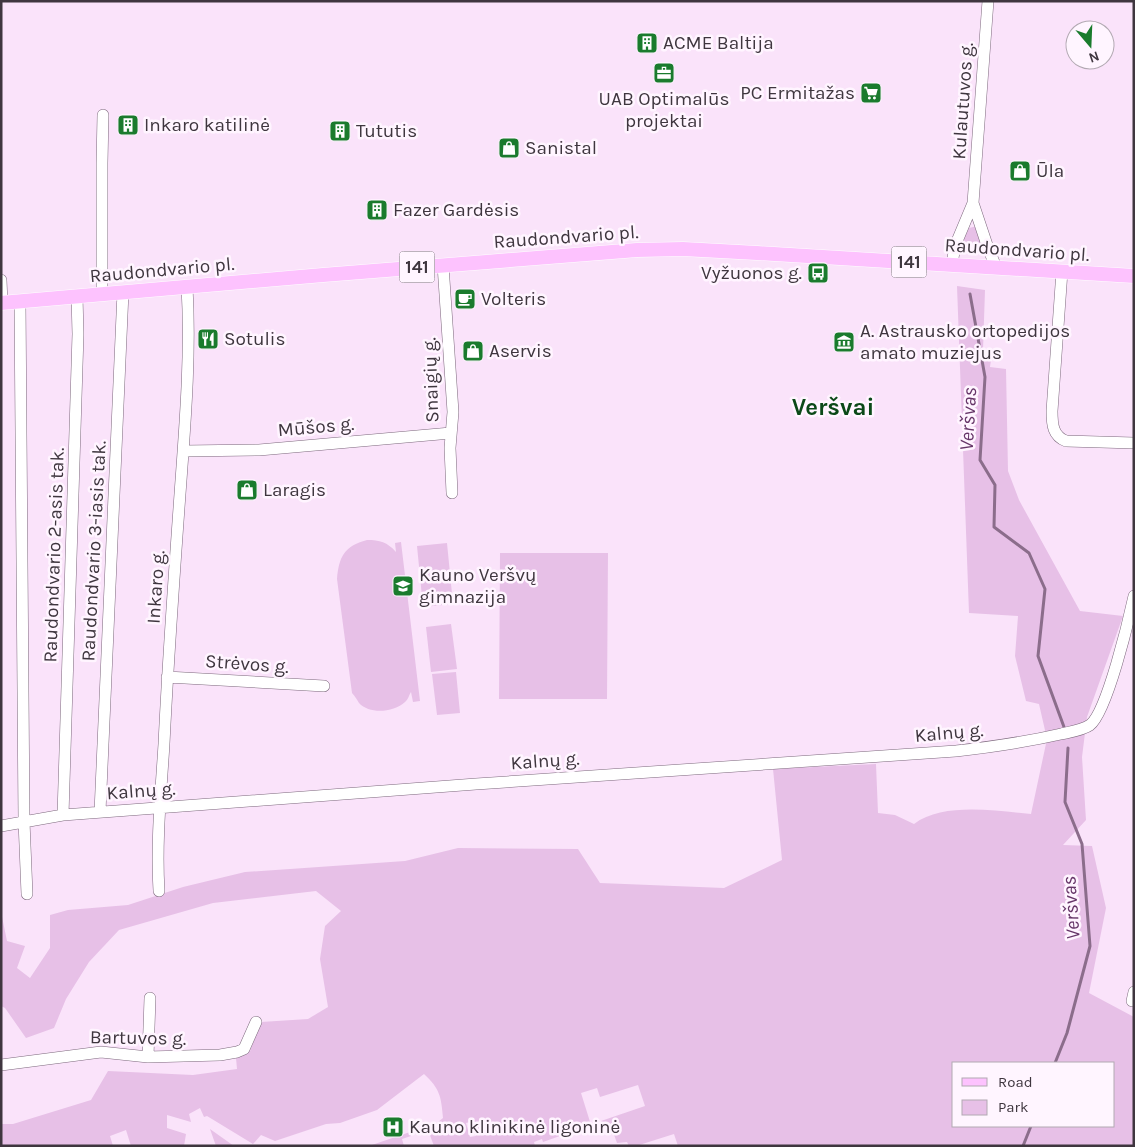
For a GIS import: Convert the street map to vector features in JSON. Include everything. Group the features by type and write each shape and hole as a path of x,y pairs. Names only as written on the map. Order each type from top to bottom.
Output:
{"main road":[{"name":"Raudondvario pl.","path":"2,303 606,251 674,250 952,264 1134,276"}],"street":[{"name":"Kulautuvos g.","path":"952,264 958,238 974,203 988,1"},
{"path":"102,294 103,115"},
{"name":"Kulautuvos g.","path":"974,203 996,267"},
{"name":"Snaigių g.","path":"443,265 452,412 450,433 452,493"},
{"path":"1062,272 1052,411 1052,420 1056,434 1059,438 1066,441 1134,443"},
{"path":"1,280 2,303"},
{"name":"Inkaro g.","path":"159,891 160,807 167,677 184,451 189,346 187,286"},
{"name":"Raudondvario 3-iasis tak.","path":"100,812 123,292"},
{"name":"Raudondvario 2-asis tak.","path":"63,814 78,334 77,296"},
{"path":"20,302 24,821 27,894"},
{"name":"Mūšos g.","path":"184,451 259,450 450,433"},
{"path":"1131,626 1134,596"},
{"name":"Kalnų g.","path":"1,826 63,814 956,751 1001,746 1067,732 1090,725 1106,696 1131,626"},
{"name":"Strėvos g.","path":"167,677 324,686"},
{"path":"148,1057 150,998"},
{"name":"Bartuvos g.","path":"1,1065 101,1052 148,1057 220,1055 244,1049 248,1044 256,1022"}],"green space":[{"path":"975,227 980,245 963,244 969,228"},
{"path":"957,286 985,290 983,350 992,353 990,367 1006,369 1008,471 1019,500 1080,611 1123,616 1087,717 1082,757 1086,820 1063,845 1092,846 1106,908 1089,993 1134,1017 1134,1146 678,1146 674,1134 636,1146 629,1146 627,1142 617,1143 612,1129 604,1132 601,1121 645,1106 638,1085 600,1097 597,1088 581,1093 591,1125 543,1142 542,1139 534,1142 535,1146 434,1146 428,1130 443,1118 439,1093 424,1074 377,1110 340,1123 326,1124 275,1141 261,1135 253,1144 207,1116 204,1117 200,1108 189,1114 191,1122 167,1115 167,1128 186,1134 184,1146 131,1146 126,1130 110,1136 113,1146 1,1146 1,1124 13,1124 91,1100 108,1071 193,1075 237,1069 236,1058 250,1051 261,1022 308,1019 328,1007 320,959 325,926 341,911 316,891 213,903 119,930 89,962 66,999 54,1028 26,1038 5,1008 1,1006 1,912 7,941 25,946 17,968 30,978 50,948 50,915 68,910 128,905 183,887 245,872 405,861 458,848 578,849 600,883 724,888 782,860 773,769 876,764 878,813 895,815 914,824 926,817 955,810 986,810 1031,814 1047,739 1039,704 1026,701 1015,656 1018,616 969,613","holes":["474,1121 476,1136 470,1137 466,1123"]},
{"path":"367,540 383,542 396,552 395,543 401,542 420,701 413,702 411,692 407,700 400,705 382,711 375,711 364,707 352,693 337,579 339,564 344,554 359,542"},
{"path":"447,543 453,604 423,607 417,546"},
{"path":"500,553 608,553 607,699 499,699"},
{"path":"451,624 457,669 431,672 426,627"},
{"path":"456,672 460,713 437,715 432,674"},
{"path":"210,1129 234,1146 216,1146"},
{"path":"410,1132 411,1136 402,1139 404,1146 369,1146"}],"waterway":[{"name":"Veršvas","path":"970,294 985,377 980,460 995,485 994,527 1029,553 1045,589 1038,656 1064,727"},
{"name":"Veršvas","path":"1055,1062 1067,1033 1090,946 1082,844 1065,802 1068,748"},
{"name":"Veršvas","path":"1023,1146 1031,1127"}],"place":[{"name":"ACME Baltija","path":"647,43"},
{"name":"UAB Optimalūs projektai","path":"664,73"},
{"name":"PC Ermitažas","path":"871,93"},
{"name":"Inkaro katilinė","path":"128,125"},
{"name":"Tututis","path":"340,131"},
{"name":"Sanistal","path":"509,148"},
{"name":"Ūla","path":"1020,171"},
{"name":"Fazer Gardėsis","path":"377,210"},
{"name":"Vyžuonos g.","path":"818,273"},
{"name":"Volteris","path":"465,299"},
{"name":"Sotulis","path":"208,339"},
{"name":"A. Astrausko ortopedijos amato muziejus","path":"844,342"},
{"name":"Aservis","path":"473,351"},
{"name":"Laragis","path":"247,490"},
{"name":"Kauno Veršvų gimnazija","path":"403,586"},
{"name":"Kauno klinikinė ligoninė","path":"393,1127"}],"district":[{"name":"Veršvai","path":"833,407"}]}
